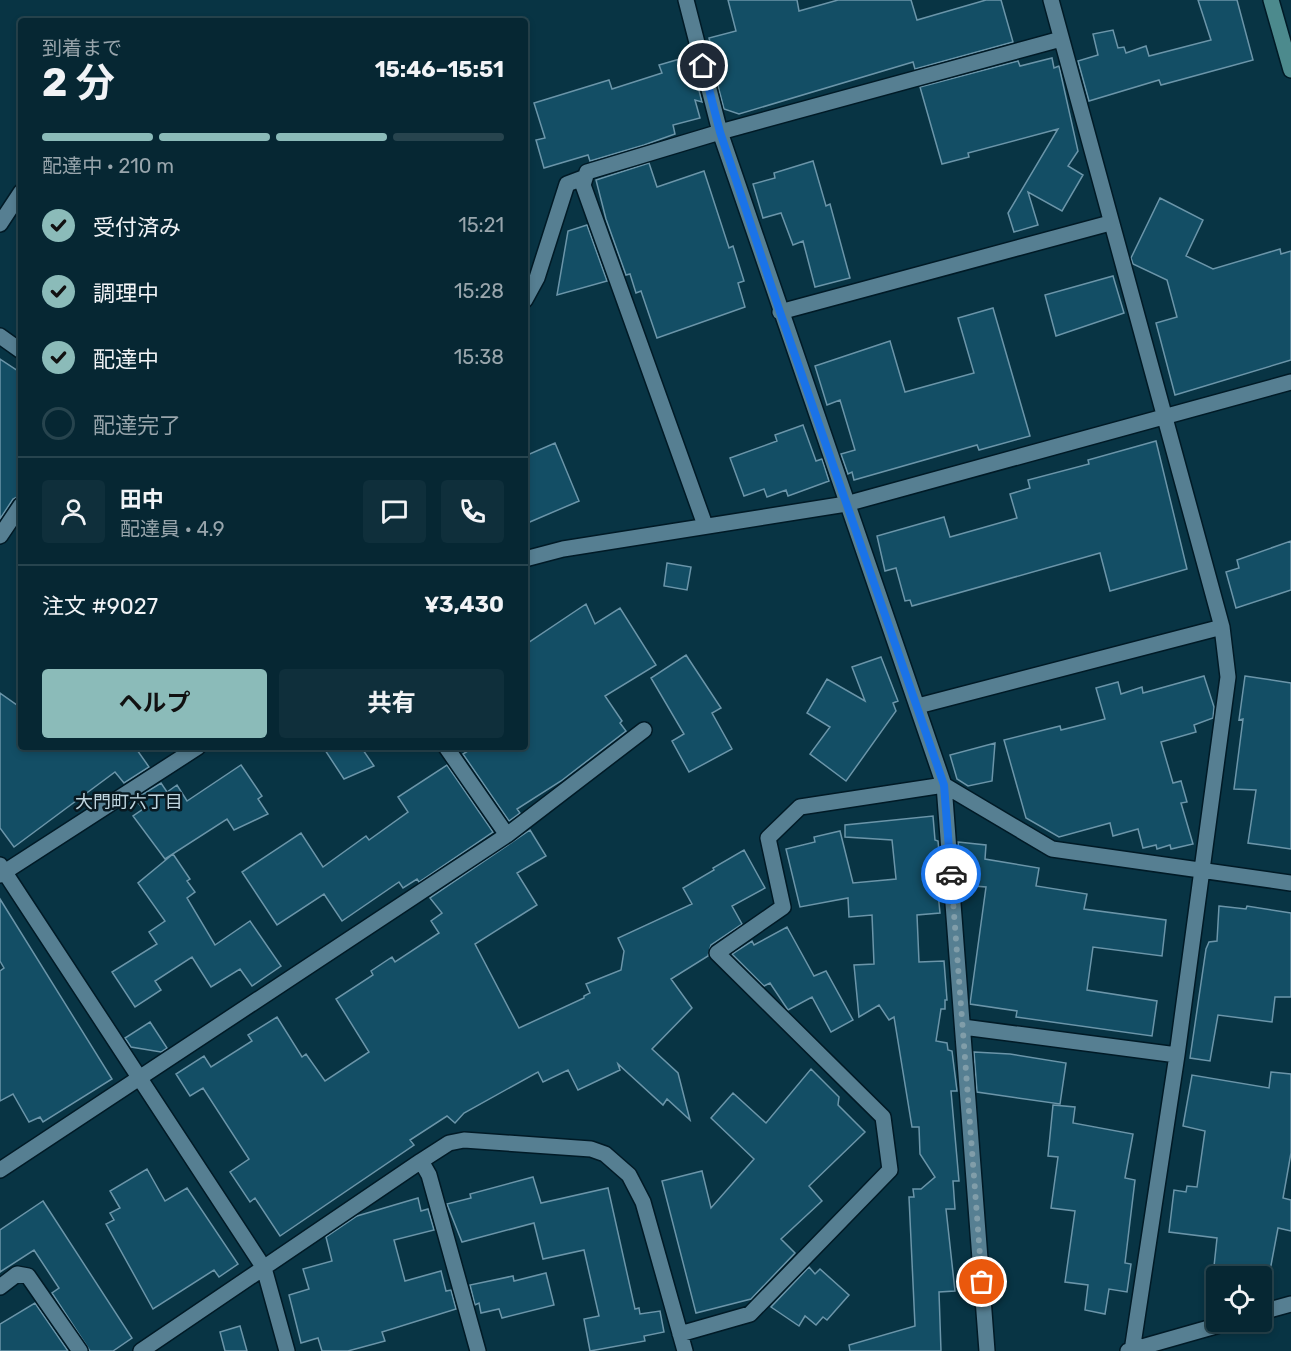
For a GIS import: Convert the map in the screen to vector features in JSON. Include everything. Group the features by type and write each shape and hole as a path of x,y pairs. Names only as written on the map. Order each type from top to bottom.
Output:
{"street":[{"path":"686,0 720,132 944,785 987,1351"},
{"path":"1051,0 1222,627 1228,677 1177,1055 1130,1351 1206,1329"},
{"path":"1272,0 1291,70"},
{"path":"705,525 583,185 583,178 587,172 720,132 1061,39"},
{"path":"528,294 537,278 567,184 583,178"},
{"path":"0,224 18,197"},
{"path":"780,312 1110,223"},
{"path":"0,336 18,349"},
{"path":"528,558 563,549 846,504 1291,382"},
{"path":"0,536 18,509"},
{"path":"918,706 1222,627"},
{"path":"0,1170 507,835 644,730"},
{"path":"193,750 2,870 264,1268 287,1351"},
{"path":"449,750 507,835"},
{"path":"680,1334 750,1314 890,1170 883,1117 717,953 783,907 768,838 800,807 944,785 1052,849 1291,883"},
{"path":"963,1027 1177,1055"},
{"path":"141,1351 421,1161 449,1143 464,1140 591,1149 605,1154 629,1175 643,1202 685,1351"},
{"path":"421,1161 429,1175 478,1351"},
{"path":"0,1287 17,1274 28,1276 80,1351"},
{"path":"1272,1309 1291,1304"}],"building":[{"path":"728,0 797,0 799,11 838,0 911,0 917,20 986,0 1001,0 1013,42 915,69 913,62 739,114 724,109 709,51 712,50 709,38 736,31"},
{"path":"1198,0 1237,0 1253,60 1161,85 1159,80 1089,101 1078,61 1098,55 1093,34 1113,30 1118,48 1124,47 1126,53 1146,46 1149,56 1211,40"},
{"path":"690,56 702,102 695,100 700,118 673,125 675,134 644,145 590,161 588,155 544,168 536,140 545,138 534,103 609,80 612,89 662,73 659,65"},
{"path":"1052,58 1054,68 1059,66 1078,151 1068,166 1083,175 1062,211 1028,192 1038,225 1014,232 1008,213 1058,129 968,153 969,157 942,164 920,87 1018,61 1020,66"},
{"path":"813,161 826,206 830,204 850,278 815,287 803,241 793,245 781,213 763,218 753,184 775,178 774,173"},
{"path":"649,163 657,187 704,171 729,248 733,246 744,281 738,283 745,307 657,338 641,291 636,293 630,274 626,275 606,219 596,180"},
{"path":"1160,198 1203,220 1186,256 1213,269 1280,249 1281,254 1291,251 1291,360 1175,395 1156,323 1177,317 1167,280 1133,264 1131,258"},
{"path":"587,225 607,281 557,295 568,231"},
{"path":"1113,276 1124,313 1056,336 1045,295"},
{"path":"993,308 1030,436 979,450 977,445 854,480 852,472 848,474 841,454 855,450 840,400 827,405 815,366 890,341 905,392 974,373 958,318"},
{"path":"0,359 18,371 18,496 13,499 0,519"},
{"path":"803,425 816,461 822,459 829,481 788,496 786,490 767,497 764,489 744,496 730,458 777,441 775,435"},
{"path":"1156,441 1187,569 1110,591 1100,553 912,606 910,600 905,601 896,568 885,571 877,536 944,517 950,537 1017,518 1010,494 1030,488 1028,480 1089,464 1088,460"},
{"path":"555,443 579,501 528,523 528,455"},
{"path":"1291,541 1291,590 1236,608 1226,572 1239,568 1237,560"},
{"path":"667,563 691,567 687,590 664,586"},
{"path":"586,604 595,624 620,608 656,665 605,696 626,731 561,781 517,809 520,813 509,821 463,754 469,750 528,750 528,643"},
{"path":"686,655 721,708 712,713 732,749 689,772 672,741 684,734 651,678"},
{"path":"881,657 898,701 893,703 896,711 846,781 810,754 830,727 807,713 827,679 865,701 852,667"},
{"path":"1204,676 1214,707 1213,718 1194,725 1196,732 1161,742 1173,783 1181,781 1187,802 1181,803 1193,844 1171,849 1170,845 1157,849 1156,845 1143,848 1138,829 1113,836 1110,823 1059,837 1026,818 1004,740 1060,726 1061,730 1105,719 1096,688 1118,682 1121,694 1142,687 1143,693"},
{"path":"1245,676 1291,683 1291,849 1248,843 1256,790 1234,789 1243,719 1239,720"},
{"path":"0,693 18,706 18,750 137,750 149,767 124,783 115,772 14,847 0,828"},
{"path":"995,743 992,781 968,786 957,779 950,755"},
{"path":"325,750 363,750 374,766 344,779"},
{"path":"241,765 262,796 258,799 268,814 234,830 227,819 165,859 133,816 143,809 135,799 161,783 167,792 177,785 187,801"},
{"path":"447,765 493,832 419,882 417,879 403,888 399,882 342,921 324,894 277,925 242,872 301,833 323,867 366,836 369,840 408,812 398,797"},
{"path":"933,816 942,883 937,883 940,913 917,915 919,962 944,961 947,1000 945,1000 945,1009 941,1009 936,1041 947,1043 948,1050 952,1051 957,1091 951,1091 959,1181 953,1181 955,1209 946,1209 955,1291 939,1292 941,1351 850,1351 849,1345 915,1326 909,1197 914,1197 913,1189 921,1189 935,1177 920,1154 919,1127 912,1127 894,1017 889,1020 879,1005 859,1017 854,965 874,964 872,915 849,917 848,898 800,907 786,849 815,842 814,837 840,831 853,883 896,879 892,840 845,837 845,825"},
{"path":"530,830 546,856 517,873 537,905 475,944 519,1028 584,998 590,993 586,984 621,970 624,951 618,938 692,904 683,888 744,850 765,888 732,906 742,924 711,945 708,956 671,979 692,1008 652,1049 678,1073 690,1120 667,1099 663,1105 618,1064 620,1070 578,1090 568,1070 543,1082 538,1072 464,1113 455,1123 447,1116 410,1140 414,1145 280,1236 255,1198 250,1202 230,1172 249,1159 203,1088 190,1096 176,1074 204,1056 211,1067 252,1041 248,1035 277,1017 302,1057 306,1054 325,1081 369,1052 336,999 373,975 371,971 392,957 395,962 439,933 431,921 442,913 430,898"},
{"path":"958,842 986,845 985,859 1039,868 1036,886 1087,894 1084,909 1166,920 1162,956 1093,947 1087,990 1157,1001 1152,1036 1016,1017 1017,1011 970,1004 986,887 961,885"},
{"path":"173,854 190,879 187,881 195,892 187,898 215,945 250,921 281,966 252,986 240,969 211,987 192,957 155,981 161,990 135,1007 112,972 157,944 149,932 165,921 138,883"},
{"path":"0,899 112,1079 43,1122 40,1117 29,1122 13,1094 0,1101 0,971 4,968 0,961"},
{"path":"1219,906 1246,909 1247,906 1291,913 1291,997 1275,997 1272,1022 1218,1015 1210,1061 1190,1058 1206,949 1209,942 1217,941"},
{"path":"787,927 814,976 826,971 853,1020 831,1032 812,997 788,1010 770,983 764,986 732,954 752,941 754,945"},
{"path":"150,1022 167,1048 161,1052 131,1047 125,1038"},
{"path":"974,1052 1010,1054 1066,1063 1060,1104 977,1092"},
{"path":"811,1069 839,1097 838,1105 865,1132 809,1186 822,1201 781,1239 795,1253 751,1299 696,1313 662,1181 702,1171 711,1208 754,1159 711,1118 733,1093 766,1123"},
{"path":"1271,1072 1291,1074 1291,1153 1283,1198 1291,1200 1291,1231 1278,1228 1271,1266 1214,1266 1217,1238 1169,1232 1174,1190 1186,1192 1187,1186 1197,1187 1205,1131 1183,1126 1192,1075 1269,1088"},
{"path":"1053,1105 1075,1107 1073,1123 1133,1134 1125,1178 1135,1180 1125,1263 1131,1264 1127,1292 1109,1289 1105,1314 1085,1310 1088,1285 1065,1282 1075,1211 1051,1208 1058,1157 1048,1156"},
{"path":"147,1169 165,1201 187,1188 238,1264 219,1277 214,1270 153,1309 106,1224 114,1220 110,1213 120,1208 110,1191"},
{"path":"533,1177 541,1203 608,1188 635,1309 639,1308 640,1314 660,1311 664,1332 644,1336 645,1341 590,1351 584,1319 599,1316 584,1250 543,1259 534,1223 462,1242 447,1204 471,1198 470,1194"},
{"path":"418,1198 421,1211 428,1209 434,1230 394,1240 405,1281 441,1271 446,1291 451,1290 456,1309 382,1332 385,1341 348,1351 322,1351 318,1338 301,1343 289,1295 309,1289 303,1269 332,1261 326,1237 357,1216"},
{"path":"43,1201 132,1338 113,1351 90,1351 52,1293 59,1288 34,1250 0,1272 0,1230"},
{"path":"809,1267 815,1274 820,1269 849,1295 827,1320 823,1317 816,1325 805,1316 799,1326 771,1307"},
{"path":"546,1273 554,1305 502,1318 499,1309 481,1313 479,1303 475,1305 470,1285 513,1276 514,1281"},
{"path":"35,1303 68,1351 0,1351 0,1324"},
{"path":"240,1326 247,1351 225,1351 220,1332"}],"way so far":[{"path":"951,874 982,1282"}],"district":[{"name":"大門町六丁目","path":"129,802"}],"route":[{"path":"703,66 720,132 780,312 944,785 951,874"}]}
